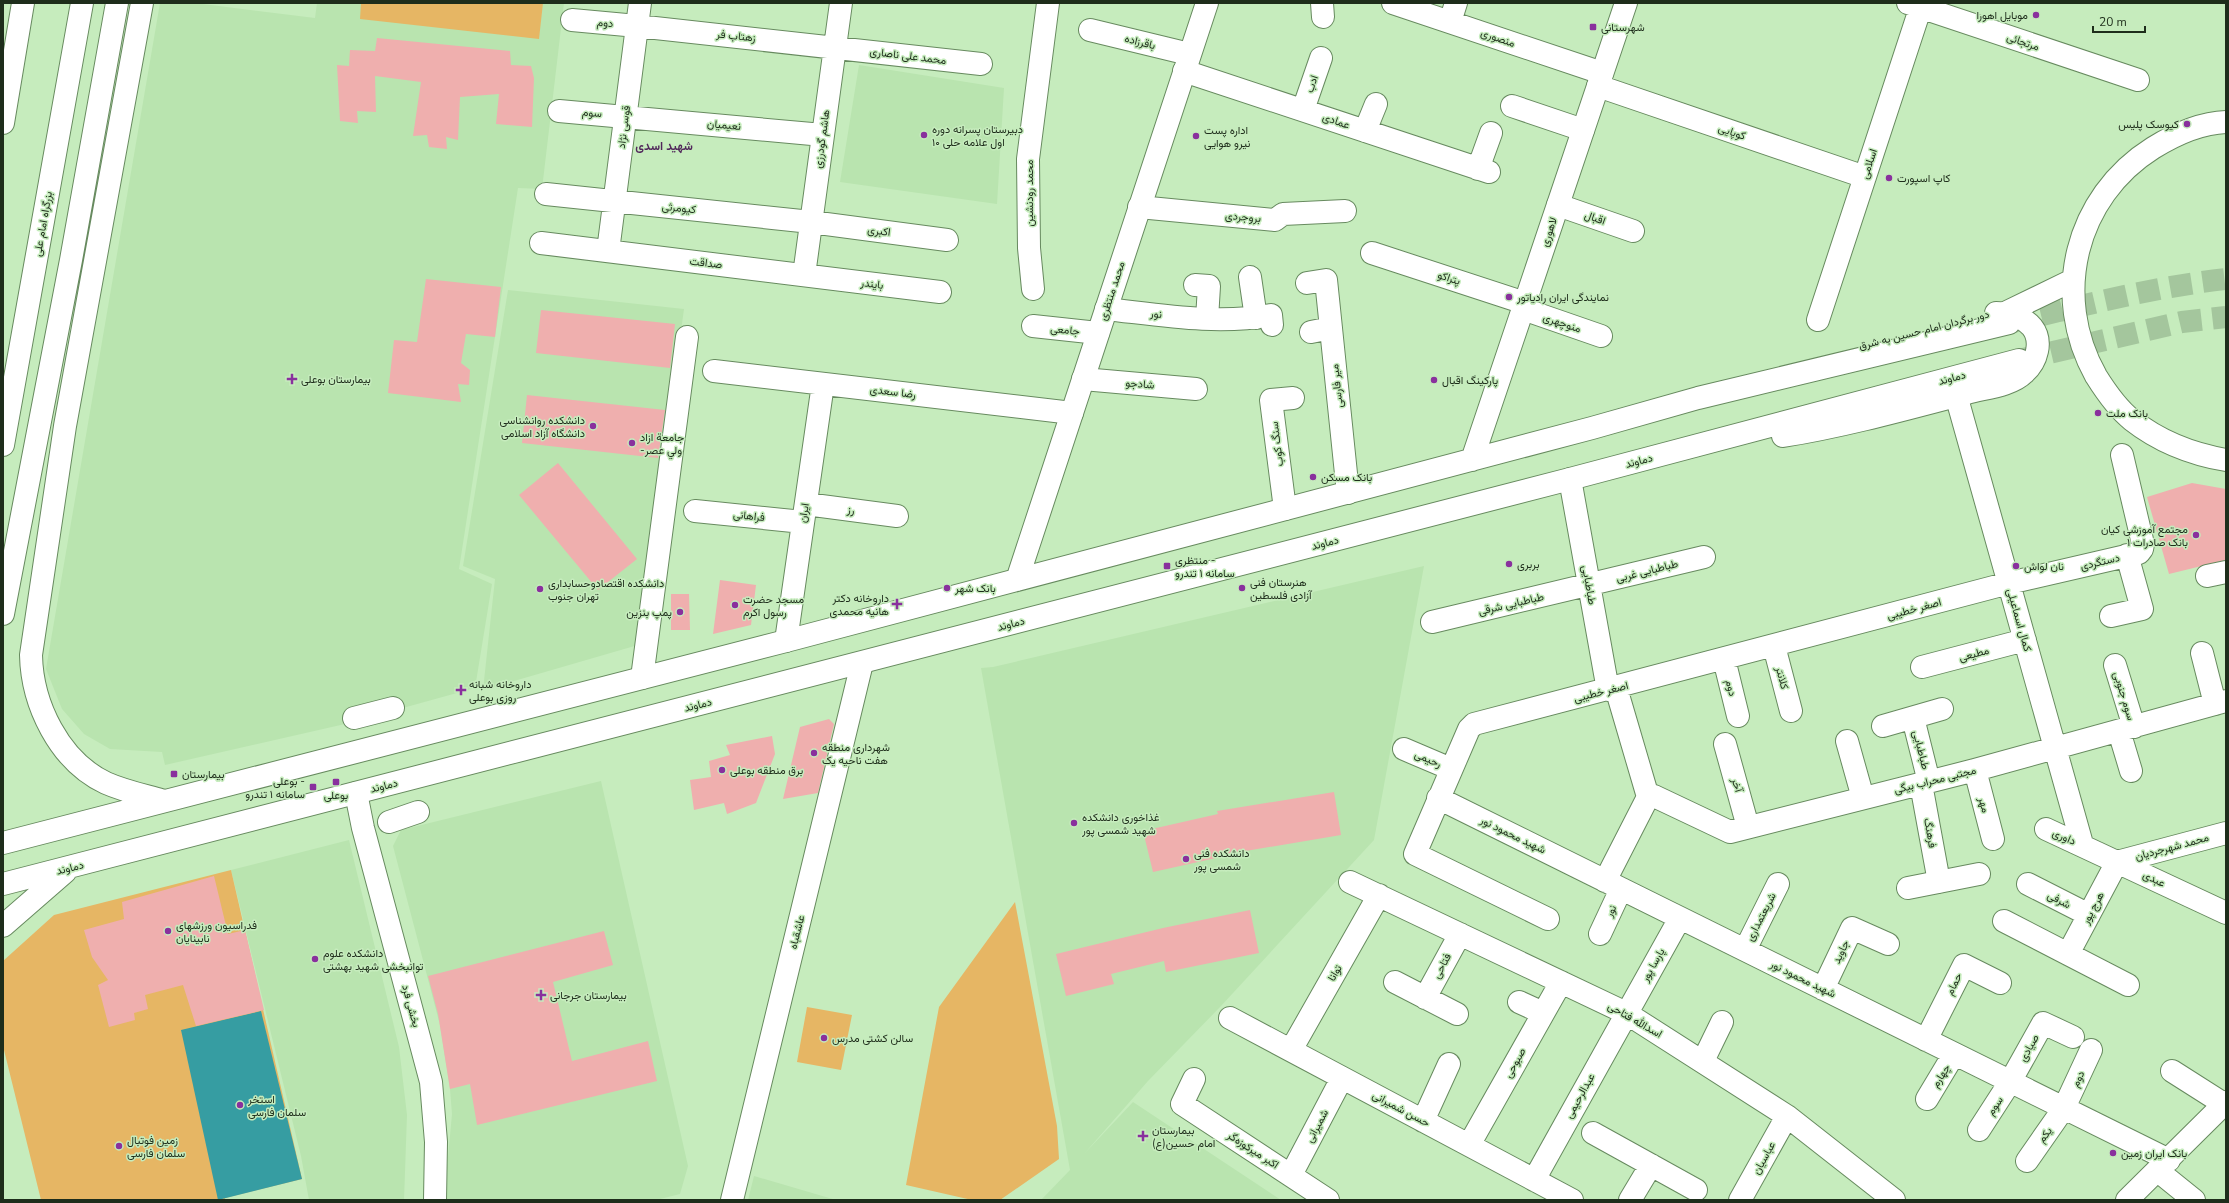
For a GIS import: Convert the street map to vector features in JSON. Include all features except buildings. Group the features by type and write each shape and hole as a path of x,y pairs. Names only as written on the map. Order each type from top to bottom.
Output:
{"main road":[{"path":"3,122 24,3"},
{"name":"بزرگراه امام علی","path":"3,445 82,3"},
{"path":"3,614 70,268 117,3"},
{"path":"142,3 66,426 31,655 32,678 38,699 56,738 89,773 105,783 129,792 164,800"},
{"name":"قوسی نژاد","path":"608,251 640,3"},
{"name":"هاشم گودرزی","path":"804,276 841,3"},
{"name":"محمد رودنشین","path":"1033,289 1029,248 1028,159 1048,3"},
{"name":"منصوری","path":"1393,3 1453,12 1600,80"},
{"name":"محمد منتظری","path":"1017,580 1186,62 1202,4"},
{"name":"لاهوری","path":"1472,460 1600,80 1623,4"},
{"name":"مرتجائی","path":"1917,4 2138,80"},
{"name":"اسلامی","path":"1818,320 1865,177 1917,4"},
{"name":"دوم","path":"572,20 638,26"},
{"name":"زهتاب فر","path":"638,26 835,47"},
{"name":"باقرزاده","path":"1090,30 1186,62"},
{"name":"محمد علی ناصاری","path":"835,47 981,64"},
{"name":"ادب","path":"1303,110 1321,58"},
{"name":"عمادی","path":"1186,62 1303,110 1483,170 1491,133"},
{"name":"کوپایی","path":"1600,80 1865,177"},
{"path":"1366,131 1376,104"},
{"path":"1512,106 1583,130"},
{"name":"سوم","path":"559,111 626,116"},
{"name":"نعیمیان","path":"626,116 823,135"},
{"path":"2226,122 2216,123 2172,136 2133,160 2102,194 2082,235 2073,280 2075,321 2086,358 2105,391 2132,420 2163,441 2200,456 2226,460"},
{"name":"کیومرثی","path":"546,194 811,222"},
{"name":"اقبال","path":"1558,204 1633,231"},
{"name":"بروجردی","path":"1139,207 1275,220 1283,214 1345,211"},
{"name":"اکبری","path":"811,222 947,240"},
{"name":"صداقت","path":"541,243 804,276"},
{"name":"پتراکو","path":"1372,252 1524,306"},
{"name":"بایندر","path":"804,276 940,292"},
{"name":"نور","path":"1106,309 1207,320 1257,321 1250,277"},
{"path":"3,843 164,800 786,641 1472,460 1698,398 2007,318 2073,280"},
{"name":"میر فارسی","path":"1316,281 1321,330 1348,493"},
{"path":"1195,285 1208,286 1207,320"},
{"name":"منوچهری","path":"1524,306 1601,336"},
{"name":"دور برگردان امام حسین به شرق","path":"1710,442 1751,441 1816,430 2008,382 2024,374 2034,360 2039,346 2036,333 2029,324 2007,318"},
{"name":"جامعی","path":"1033,326 1098,333"},
{"path":"642,678 687,337"},
{"name":"دماوند","path":"3,884 1570,480 2019,360"},
{"name":"رضا سعدی","path":"714,371 1072,412"},
{"name":"شادجو","path":"1083,379 1196,389"},
{"name":"ایران","path":"786,641 823,384"},
{"name":"کمال اسماعیلی","path":"1956,395 2082,844"},
{"name":"سنگ کوب","path":"1285,509 1271,400 1293,398"},
{"name":"دستگردی","path":"2009,583 2139,553 2142,549 2142,544 2122,455"},
{"name":"طباطبایی","path":"1570,480 1589,586 1612,689 1648,796"},
{"name":"فراهانی","path":"695,511 804,513"},
{"name":"رز","path":"804,513 897,516"},
{"path":"2111,616 2142,609 2127,555"},
{"name":"طباطبایی غربی","path":"1589,586 1704,557"},
{"name":"اصغر خطیبی","path":"1548,919 1415,854 1451,769 1469,730 1474,724 1612,689 2009,583"},
{"name":"طباطبایی شرقی","path":"1432,622 1589,586"},
{"name":"مطیعی","path":"1922,667 2025,640"},
{"name":"کلانتر","path":"1774,646 1790,711"},
{"path":"2202,653 2221,702"},
{"name":"دوم","path":"1724,659 1738,716"},
{"name":"عاشقباه","path":"732,1200 862,663"},
{"name":"سوم جنوبی","path":"2115,665 2127,729 2131,771"},
{"name":"مجتبی محراب بیگی","path":"1648,796 1654,796 1730,832 2055,749 2221,702"},
{"path":"354,718 393,708"},
{"path":"1883,726 1942,709"},
{"name":"طباطبایی","path":"1913,718 1925,783"},
{"path":"1847,741 1863,798"},
{"name":"آخر","path":"1725,744 1748,827"},
{"name":"رحیمی","path":"1404,749 1451,769"},
{"name":"مهر","path":"1975,770 1993,839"},
{"name":"فرهنگ","path":"1925,783 1939,882"},
{"name":"بخشی فرد","path":"356,793 365,836 431,1082 436,1142 435,1200"},
{"path":"1613,885 1648,796"},
{"name":"شهید محمود نور","path":"1438,798 2064,1108 2163,1165 2194,1200"},
{"path":"390,822 418,812"},
{"name":"داوری","path":"2046,829 2082,844"},
{"name":"محمد شهرجردیان","path":"2117,862 2226,833"},
{"name":"عبدی","path":"2082,844 2226,913"},
{"name":"هرج پور","path":"2068,954 2117,862"},
{"path":"3,926 69,868"},
{"path":"1908,888 1979,874"},
{"name":"اسدالله فتاحی","path":"1350,882 1626,1013 1787,1116 1894,1200"},
{"name":"شریعتمداری","path":"1745,950 1778,884"},
{"name":"شرفی","path":"2028,884 2089,915"},
{"name":"نور","path":"1600,934 1613,885"},
{"name":"توانا","path":"1292,1050 1379,895"},
{"name":"پارسا پور","path":"1626,1013 1680,918"},
{"path":"2004,921 2128,984"},
{"name":"جاوید","path":"1823,989 1852,928 1888,944"},
{"name":"فتاحی","path":"1425,998 1460,934"},
{"name":"حمام","path":"1926,1040 1964,965 2000,983"},
{"path":"1395,982 1457,1014"},
{"name":"صبوحی","path":"1469,1145 1561,982"},
{"path":"1519,1002 1543,1013"},
{"name":"عبدالرحیمی","path":"1534,1180 1626,1013"},
{"name":"حسن شمیرانی","path":"1230,1018 1572,1200"},
{"path":"1703,1062 1722,1022"},
{"name":"صیادی","path":"2010,1082 2043,1023 2073,1037"},
{"name":"دوم","path":"2064,1108 2091,1050"},
{"name":"چهارم","path":"1927,1099 1954,1054"},
{"path":"1423,1121 1449,1064"},
{"path":"2126,1200 2225,1103 2172,1071"},
{"name":"شمیرانی","path":"1291,1175 1342,1078"},
{"name":"اکبر میرکوزه‌گر","path":"1194,1079 1182,1104 1328,1200"},
{"name":"سوم","path":"1979,1130 2010,1082"},
{"name":"یکم","path":"2027,1161 2064,1108"},
{"name":"عباسیان","path":"1740,1200 1787,1116"},
{"path":"1593,1133 1696,1190"},
{"path":"1630,1200 1651,1165"}],"shaded area":[{"name":"بیمارستان بوعلی","path":"160,3 195,3 315,18 317,3 564,3 542,189 518,188 459,569 492,584 475,688 345,724 165,765 162,752 110,749 84,734 62,709 46,669"},
{"path":"361,3 543,3 539,39 360,19"},
{"name":"دبیرستان پسرانه دوره اول علامه حلی ۱۰","path":"859,65 1004,88 997,204 840,182"},
{"path":"508,290 684,309 638,645 483,690 495,579 463,566"},
{"name":"دانشکده فنی شمسی پور","path":"1424,566 1374,840 1221,1006 1148,1081 1084,1154 1133,1102 1281,1200 1041,1200 1070,1170 981,668 993,667"},
{"name":"بیمارستان جرجانی","path":"601,781 688,1166 680,1194 656,1200 444,1200 452,1114 450,1089 440,1025 393,846 401,830"},
{"name":"دانشکده علوم توانبخشی شهید بهشتی","path":"349,840 399,1047 407,1115 404,1200 309,1200 301,1156 231,870"},
{"path":"231,870 302,1179 225,1198 225,1200 41,1200 3,1046 3,961 54,915"},
{"path":"1015,902 1057,1126 1059,1159 1000,1200 972,1200 906,1185 939,1007"},
{"name":"سالن کشتی مدرس","path":"807,1007 852,1015 841,1070 797,1062"},
{"path":"754,1176 836,1200 748,1200"}],"water":[{"name":"استخر سلمان فارسی","path":"261,1011 302,1179 218,1200 181,1030"}],"tunnel":[{"path":"2009,323 2144,292 2199,282 2226,279"},
{"path":"2019,360 2182,322 2226,317"}],"place":[{"name":"موبایل اهورا","path":"2036,15"},
{"name":"شهرستانی","path":"1593,27"},
{"name":"کیوسک پلیس","path":"2187,124"},
{"name":"دبیرستان پسرانه دوره اول علامه حلی ۱۰","path":"924,135"},
{"name":"اداره پست نیرو هوایی","path":"1196,136"},
{"name":"کاپ اسپورت","path":"1889,178"},
{"name":"نمایندگی ایران رادیاتور","path":"1509,297"},
{"name":"بیمارستان بوعلی","path":"292,379"},
{"name":"پارکینگ اقبال","path":"1434,380"},
{"name":"بانک ملت","path":"2098,413"},
{"name":"دانشکده روانشناسی دانشگاه آزاد اسلامی","path":"593,426"},
{"name":"جامعة ازاد -ولي عصر","path":"632,443"},
{"name":"بانک مسکن","path":"1313,477"},
{"name":"مجتمع آموزشی کیان ۱ بانک صادرات","path":"2196,535"},
{"name":"بربری","path":"1509,564"},
{"name":"منتظری - سامانه ۱ تندرو","path":"1167,566"},
{"name":"نان لواش","path":"2016,566"},
{"name":"بانک شهر","path":"947,588"},
{"name":"هنرستان فنی آزادی فلسطین","path":"1242,588"},
{"name":"دانشکده اقتصادوحسابداری تهران جنوب","path":"540,589"},
{"name":"داروخانه دکتر هانیه محمدی","path":"897,604"},
{"name":"مسجد حضرت رسول اکرم","path":"735,605"},
{"name":"پمپ بنزین","path":"680,612"},
{"name":"داروخانه شبانه روزی بوعلی","path":"461,690"},
{"name":"شهرداری منطقه هفت ناحیه یک","path":"814,753"},
{"name":"برق منطقه بوعلی","path":"722,770"},
{"name":"بیمارستان","path":"174,774"},
{"name":"بوعلی","path":"336,782"},
{"name":"بوعلی - سامانه ۱ تندرو","path":"313,787"},
{"name":"غذاخوری دانشکده شهید شمسی پور","path":"1074,823"},
{"name":"دانشکده فنی شمسی پور","path":"1186,859"},
{"name":"فدراسیون ورزشهای نابینایان","path":"168,931"},
{"name":"دانشکده علوم توانبخشی شهید بهشتی","path":"315,959"},
{"name":"بیمارستان جرجانی","path":"541,995"},
{"name":"سالن کشتی مدرس","path":"824,1038"},
{"name":"استخر سلمان فارسی","path":"240,1105"},
{"name":"بیمارستان امام حسین(ع)","path":"1143,1136"},
{"name":"زمین فوتبال سلمان فارسی","path":"119,1146"},
{"name":"بانک ایران زمین","path":"2113,1153"}],"district":[{"name":"شهید اسدی","path":"664,146"}]}
